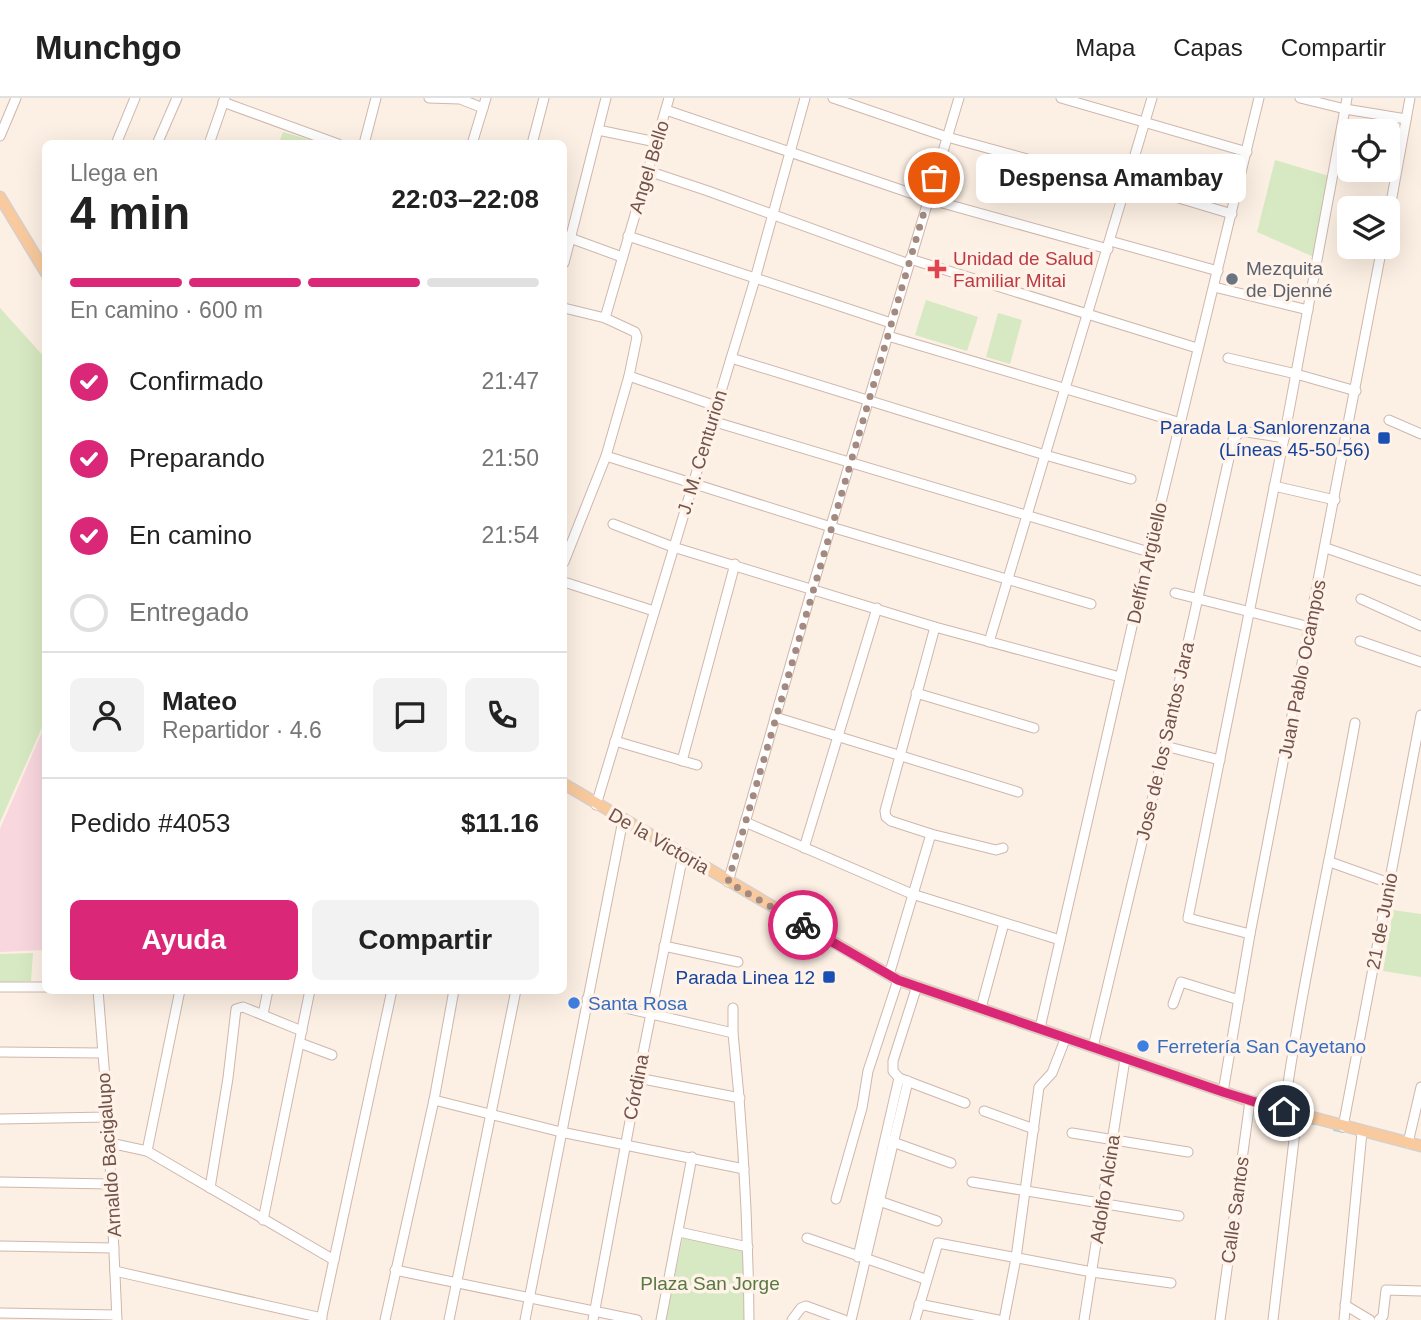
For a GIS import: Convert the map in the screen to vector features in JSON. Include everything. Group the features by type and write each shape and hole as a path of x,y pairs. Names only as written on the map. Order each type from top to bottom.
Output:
{"main road":[{"path":"0,197 42,267"},
{"name":"De la Victoria","path":"567,786 894,977 1250,1101 1421,1146"}],"street":[{"path":"0,136 16,98"},
{"path":"118,140 135,98"},
{"path":"159,140 177,98"},
{"path":"365,140 376,98"},
{"path":"429,98 484,103 473,140"},
{"path":"533,140 544,98"},
{"path":"567,250 606,98"},
{"name":"Angel Bello","path":"605,318 670,98"},
{"name":"J. M. Centurion","path":"596,805 755,279 805,98"},
{"path":"833,98 947,137 1126,186"},
{"path":"728,882 812,589 959,98"},
{"path":"1061,98 1247,152"},
{"path":"989,642 1152,98"},
{"name":"Delfín Argüello","path":"1040,1028 1149,552 1259,98"},
{"path":"1300,98 1406,119"},
{"path":"1250,934 1188,918 1284,438 1347,98"},
{"path":"1392,196 1410,98"},
{"path":"210,140 224,100 328,140"},
{"path":"666,110 928,199 1218,271"},
{"path":"598,130 656,142"},
{"path":"648,171 772,216 910,261 1198,348"},
{"path":"1172,196 1232,214"},
{"path":"628,236 891,323"},
{"path":"570,238 622,257"},
{"name":"Juan Pablo Ocampos","path":"1223,1092 1250,934 1380,259"},
{"path":"1214,287 1308,310"},
{"path":"567,309 605,318 635,332 637,342 606,456 567,554"},
{"path":"888,336 1181,423"},
{"path":"731,358 1131,479"},
{"path":"1228,358 1356,391"},
{"path":"629,376 716,405"},
{"path":"1389,420 1421,434"},
{"path":"712,421 1149,552"},
{"name":"Jose de los Santos Jara","path":"1093,1047 1165,746 1233,440 1241,431 1284,438"},
{"path":"606,456 831,527 1091,604"},
{"path":"1273,486 1335,499"},
{"path":"613,524 673,547 935,627 1120,677"},
{"path":"1326,548 1421,581"},
{"path":"682,761 735,564"},
{"path":"567,583 654,611"},
{"path":"1175,593 1310,626"},
{"path":"1361,599 1421,626"},
{"path":"804,848 877,608"},
{"path":"935,627 899,756 885,811 886,817 931,834 996,850 1003,849"},
{"path":"1360,641 1421,662"},
{"path":"916,693 1034,728"},
{"path":"775,718 1018,792"},
{"name":"21 de Junio","path":"1343,1126 1421,719"},
{"path":"1284,1111 1296,1029 1356,723"},
{"path":"615,741 698,765"},
{"path":"1165,746 1220,760"},
{"path":"525,1320 623,820"},
{"path":"745,822 912,894 1060,940"},
{"path":"836,1199 862,1108 868,1071 894,977 912,894 931,834"},
{"name":"Córdina","path":"594,1316 683,855"},
{"path":"1330,862 1389,883"},
{"path":"981,1008 1004,923"},
{"path":"664,946 738,962"},
{"path":"1173,1004 1181,982 1239,1000"},
{"path":"917,986 893,1060 893,1070 904,1080 965,1104"},
{"path":"0,987 42,987"},
{"name":"Arnaldo Bacigalupo","path":"98,994 110,1143 116,1317"},
{"path":"146,1151 179,994"},
{"path":"263,1014 267,994"},
{"path":"263,1220 309,994"},
{"path":"115,1271 322,1319 391,994"},
{"path":"385,1320 434,1100 453,994"},
{"path":"449,1320 515,994"},
{"path":"587,999 733,1033"},
{"path":"210,1188 228,1078 234,1013 240,1007 302,1031"},
{"path":"733,1008 744,1169 749,1320"},
{"path":"1004,1320 1016,1258 1039,1087 1052,1073 1066,1037"},
{"path":"300,1043 332,1055"},
{"path":"0,1052 102,1053"},
{"name":"Adolfo Alcina","path":"1084,1320 1125,1059"},
{"path":"638,1078 740,1098"},
{"path":"851,1320 862,1258 904,1080"},
{"path":"1408,1143 1421,1087"},
{"path":"434,1100 561,1132 744,1169"},
{"name":"Calle Santos","path":"1220,1320 1250,1101"},
{"path":"984,1111 1034,1129"},
{"path":"1273,1320 1297,1114"},
{"path":"0,1119 108,1117"},
{"path":"1343,1320 1362,1132"},
{"path":"1072,1133 1188,1152"},
{"path":"890,1141 951,1164"},
{"path":"110,1143 146,1151 334,1260"},
{"path":"661,1320 692,1157"},
{"path":"0,1182 111,1184"},
{"path":"972,1182 1179,1216"},
{"path":"876,1200 937,1221"},
{"path":"679,1232 748,1247"},
{"path":"807,1238 925,1279"},
{"path":"915,1320 937,1243 1092,1272 1171,1283"},
{"path":"0,1246 114,1248"},
{"path":"395,1270 594,1316 637,1320"},
{"path":"1379,1320 1386,1290 1421,1291"},
{"path":"919,1304 998,1320"},
{"path":"1345,1305 1370,1320"},
{"path":"792,1320 801,1308 806,1306 844,1320"},
{"path":"0,1313 116,1317"}],"shaded area":[{"path":"42,732 42,950 0,952 0,829"}],"green space":[{"path":"283,132 310,140 280,140"},
{"path":"1275,160 1329,176 1314,257 1257,232"},
{"path":"926,300 978,317 967,351 915,335"},
{"path":"0,308 42,355 42,728 0,822"},
{"path":"998,313 1022,320 1010,364 986,357"},
{"path":"1393,910 1421,914 1421,977 1383,971"},
{"path":"33,953 31,981 0,983 0,954"},
{"name":"Plaza San Jorge","path":"683,1237 745,1250 745,1320 665,1320"}],"waterway":[{"path":"1301,1120 1314,1124"},
{"path":"1334,1130 1343,1132"}],"way so far":[{"path":"803,925 728,882 934,178"}],"place":[{"name":"Despensa Amambay","path":"934,178"},
{"name":"Unidad de Salud Familiar Mitai","path":"937,269"},
{"name":"Mezquita de Djenné","path":"1232,279"},
{"name":"Parada La Sanlorenzana (Líneas 45-50-56)","path":"1384,438"},
{"name":"Parada Linea 12","path":"829,977"},
{"name":"Santa Rosa","path":"574,1003"},
{"name":"Ferretería San Cayetano","path":"1143,1046"}],"route":[{"path":"803,925 898,980 1284,1111"}]}
